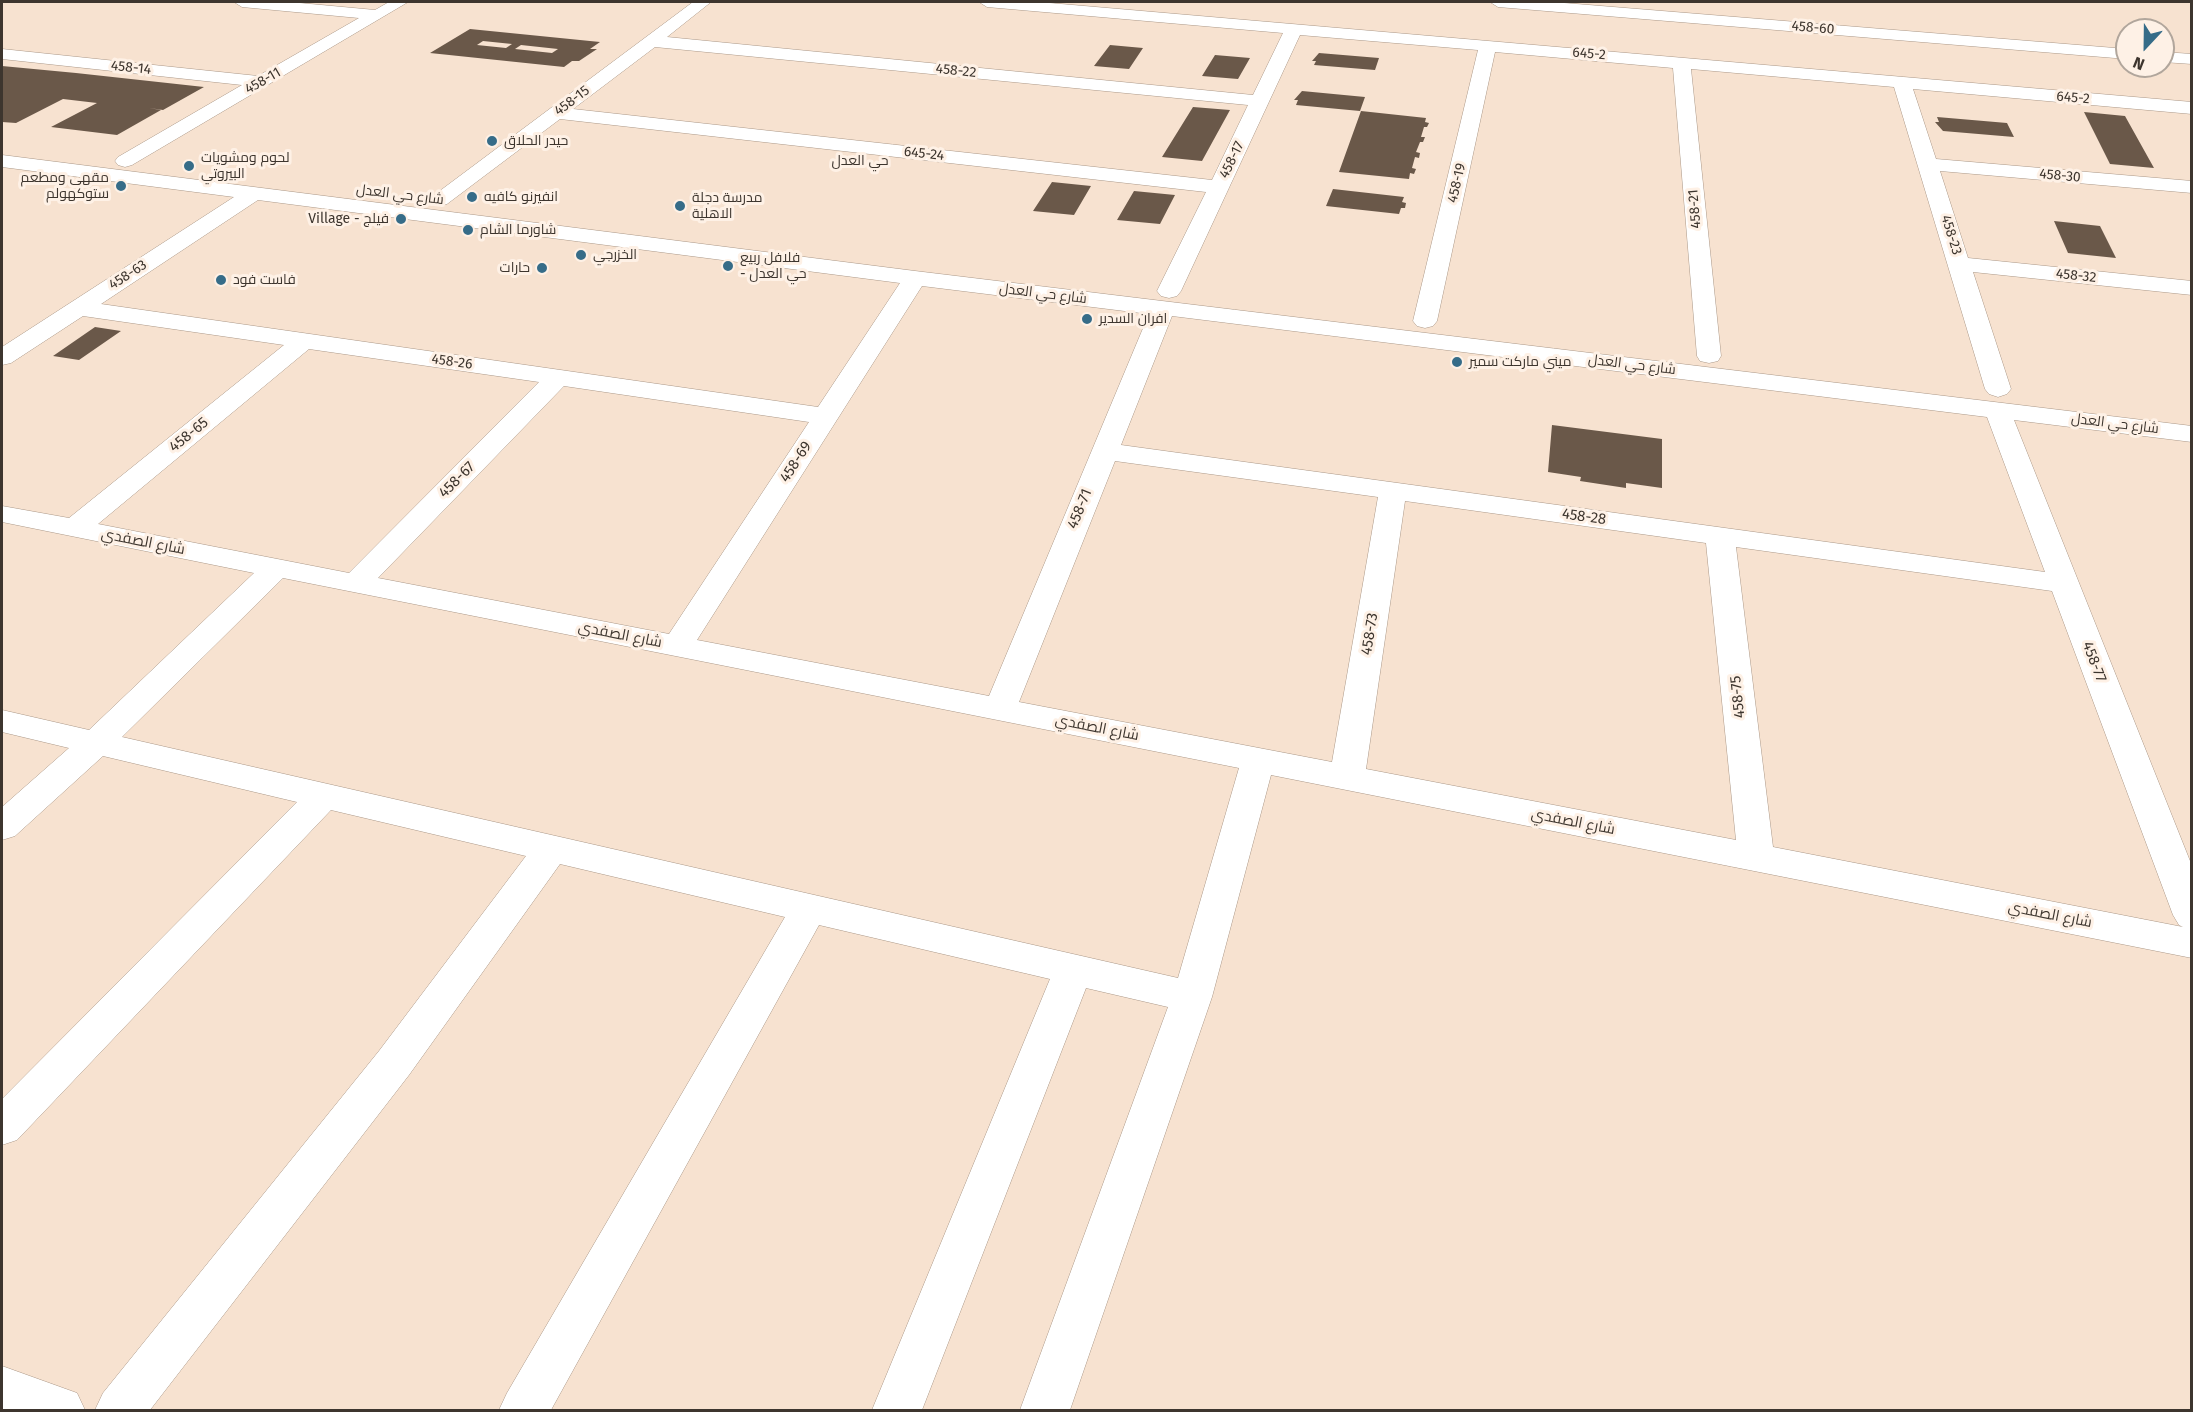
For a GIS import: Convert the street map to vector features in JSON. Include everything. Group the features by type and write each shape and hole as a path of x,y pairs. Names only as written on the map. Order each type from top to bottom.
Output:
{"street":[{"path":"242,2 377,15"},
{"name":"458-11","path":"125,161 400,2"},
{"name":"458-15","path":"440,200 704,2"},
{"name":"645-2","path":"987,2 1488,45 1896,69 2192,100"},
{"name":"645-2","path":"1073,2 1166,6 1610,52 1681,62 1896,69 2192,108"},
{"name":"458-60","path":"1498,2 2115,53"},
{"name":"458-17","path":"1166,300 1294,29"},
{"name":"458-23","path":"1880,33 1896,69 1929,164 1960,264 1986,398"},
{"name":"458-22","path":"652,41 1260,101"},
{"name":"458-19","path":"1425,321 1488,45"},
{"name":"458-14","path":"2,54 261,82"},
{"path":"2175,58 2192,59"},
{"name":"458-21","path":"1681,62 1709,356"},
{"name":"645-24","path":"557,113 1219,187"},
{"name":"شارع حي العدل","path":"2,146 440,200 561,223 915,278 1425,321 1709,356 1986,398 2192,434"},
{"name":"شارع حي العدل","path":"2,162 255,193 561,223 1166,300 1986,398 2192,413"},
{"name":"458-30","path":"1929,164 2192,188"},
{"name":"458-63","path":"2,358 255,193"},
{"name":"458-32","path":"1960,264 2192,288"},
{"name":"458-69","path":"677,646 915,278"},
{"name":"458-71","path":"1000,709 1166,300"},
{"name":"458-26","path":"78,308 825,416"},
{"name":"458-65","path":"74,528 304,341"},
{"name":"458-67","path":"355,584 558,377"},
{"name":"458-77","path":"1986,398 2064,584 2192,915"},
{"name":"458-28","path":"1104,451 2064,584"},
{"name":"458-73","path":"1347,777 1393,491"},
{"name":"شارع الصفدي","path":"2,514 2192,943"},
{"name":"458-75","path":"1720,536 1756,858"},
{"path":"2,827 96,743 276,568"},
{"path":"2,721 1192,997"},
{"path":"1045,1410 1192,997 1258,761"},
{"path":"2,1127 323,796"},
{"path":"120,1410 394,1063 552,848"},
{"path":"524,1410 808,908"},
{"path":"897,1410 1074,969"},
{"path":"2,1390 60,1410"}],"building":[{"path":"470,29 600,42 590,49 597,49 579,61 572,61 564,67 430,53","holes":["483,41 512,44 506,48 477,45","521,45 558,49 552,53 515,49"]},
{"path":"1110,45 1143,48 1129,69 1094,66"},
{"path":"1319,53 1379,58 1375,70 1314,65 1316,61 1312,61"},
{"path":"1215,55 1250,58 1238,79 1202,76"},
{"path":"2,66 204,87 163,110 149,108 161,110 117,135 51,127 97,103 63,99 16,123 2,122"},
{"path":"1302,91 1365,97 1360,111 1296,105 1298,100 1294,100"},
{"path":"1193,107 1230,110 1202,161 1162,157"},
{"path":"1361,111 1426,118 1425,122 1429,123 1427,127 1424,127 1421,137 1425,137 1416,152 1420,153 1419,158 1415,157 1412,168 1416,169 1414,174 1410,173 1409,179 1339,172"},
{"path":"2084,112 2125,116 2154,168 2110,164"},
{"path":"1937,117 2007,123 2014,137 1943,131 1935,122 1939,122"},
{"path":"1052,182 1091,186 1074,215 1033,211"},
{"path":"1333,189 1404,197 1402,202 1406,203 1405,208 1401,208 1399,214 1326,206"},
{"path":"1134,191 1175,195 1160,224 1117,220"},
{"path":"2054,221 2100,226 2116,258 2068,253"},
{"path":"95,327 121,331 79,360 53,356"},
{"path":"1552,425 1662,439 1662,488 1626,483 1626,488 1580,481 1581,477 1548,472"}],"place":[{"name":"حيدر الحلاق","path":"492,141"},
{"name":"لحوم ومشويات البيروتي","path":"189,166"},
{"name":"مقهى ومطعم ستوكهولم","path":"121,186"},
{"name":"انفيرنو كافيه","path":"472,197"},
{"name":"مدرسة دجلة الاهلية","path":"680,206"},
{"name":"Village - فيلج","path":"401,219"},
{"name":"شاورما الشام","path":"468,230"},
{"name":"الخزرجي","path":"581,255"},
{"name":"فلافل ربيع - حي العدل","path":"728,266"},
{"name":"حارات","path":"542,268"},
{"name":"فاست فود","path":"221,280"},
{"name":"افران السدير","path":"1087,319"},
{"name":"ميني ماركت سمير","path":"1457,362"}],"district":[{"name":"حي العدل","path":"860,161"}]}
